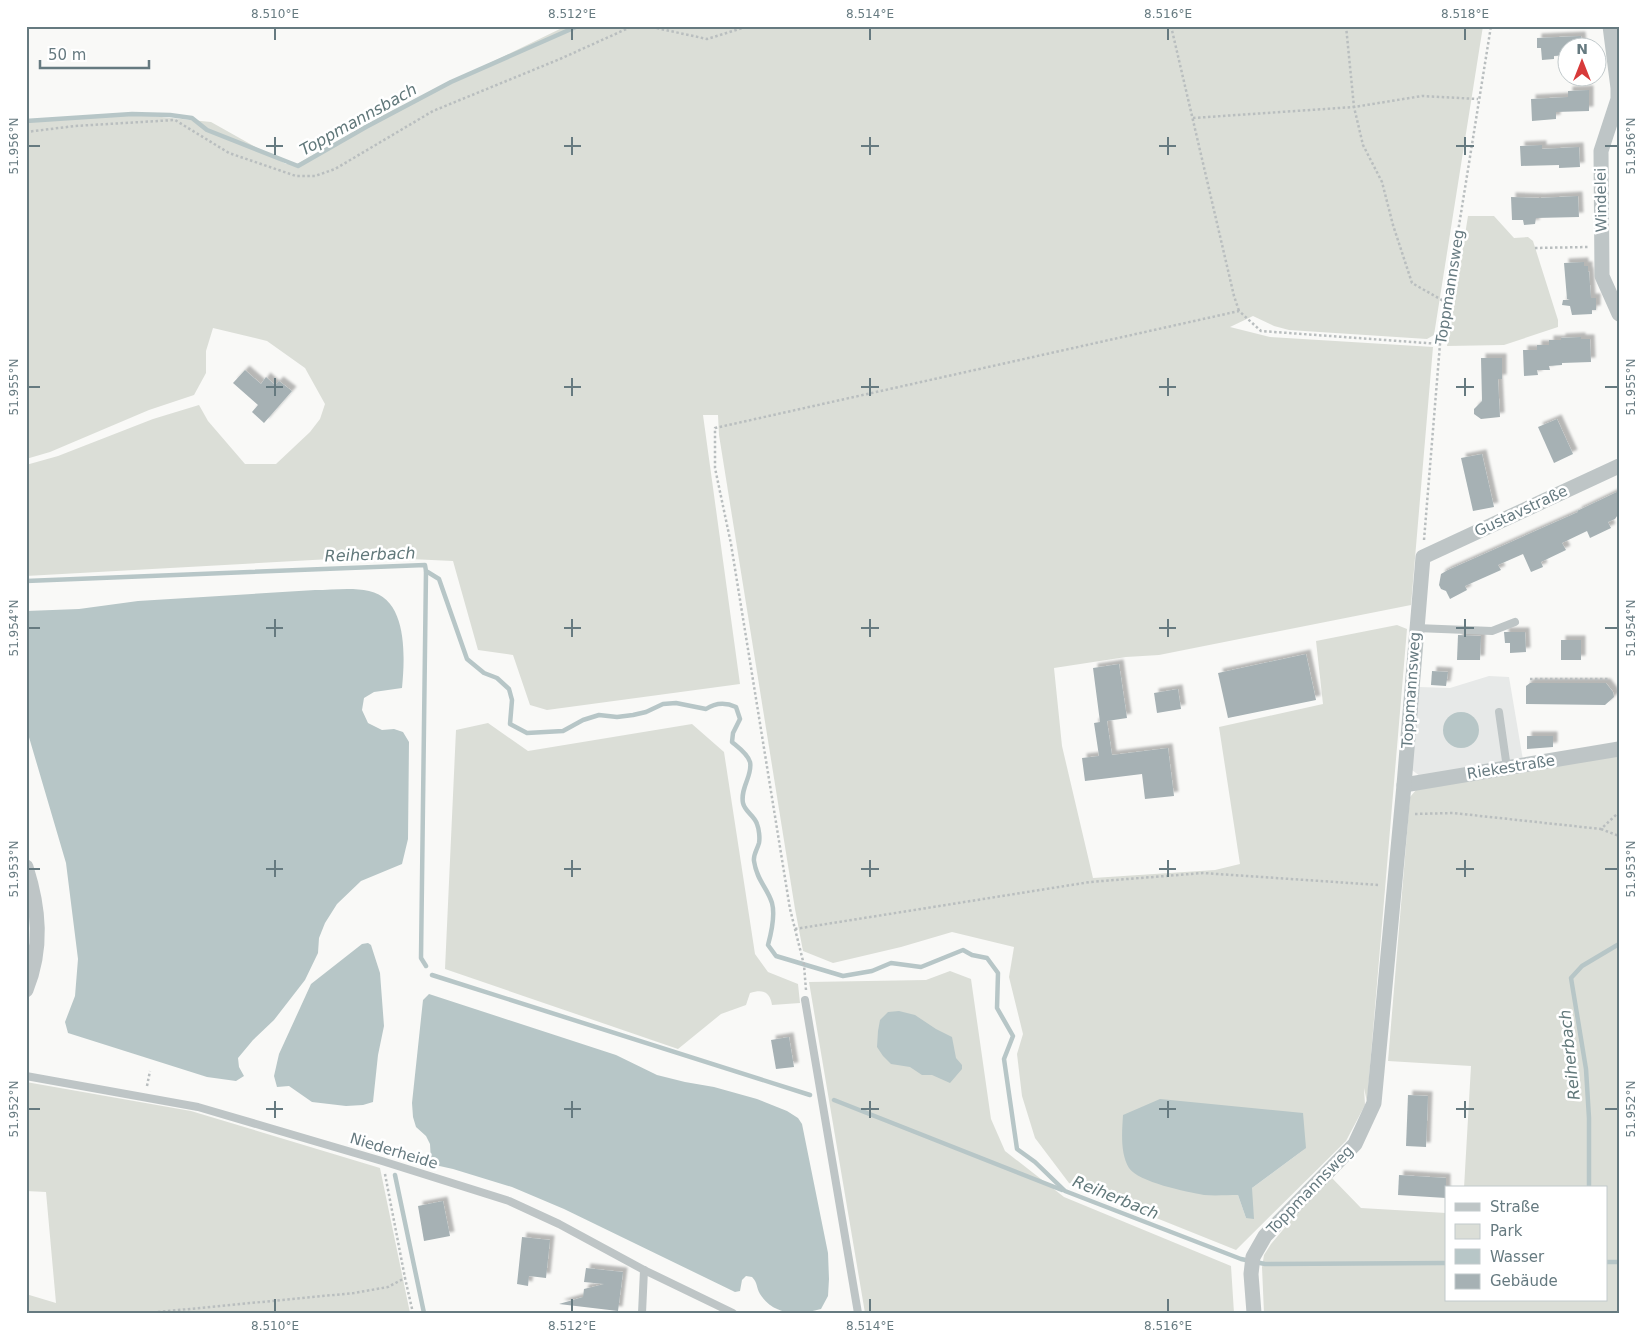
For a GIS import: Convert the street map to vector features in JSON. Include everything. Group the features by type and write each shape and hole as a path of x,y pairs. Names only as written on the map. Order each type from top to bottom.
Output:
{"street":[{"name":"Windelei","path":"1610,26 1618,99 1601,151 1602,276 1619,314"},
{"name":"Gustavstraße","path":"1423,556 1619,466"},
{"name":"Toppmannsweg","path":"1254,1313 1251,1274 1253,1257 1265,1236 1355,1144 1374,1103 1395,886 1423,556"},
{"name":"Riekestraße","path":"1404,785 1619,750"},
{"path":"26,867 34,893 37,923 36,958 26,990"}],"lane":[{"path":"1416,628 1492,631 1515,622"},
{"path":"1499,712 1507,768"},
{"path":"805,1000 858,1313"},
{"name":"Niederheide","path":"26,1076 198,1107 382,1161 509,1201 559,1224 644,1270 733,1313"},
{"path":"642,1313 644,1270"}],"path":[{"path":"26,132 75,126 175,120 229,153 296,176 316,176 335,168 434,110 560,59 633,26"},
{"path":"647,26 707,39 749,26"},
{"path":"1171,26 1231,287 1239,311 1261,331 1440,344"},
{"path":"1346,26 1354,107 1363,145 1382,182 1393,225 1412,283 1447,303"},
{"name":"Toppmannsweg","path":"1423,556 1440,344 1491,26"},
{"path":"1193,118 1354,107 1422,96 1478,99"},
{"path":"1535,248 1602,246"},
{"path":"805,1000 804,965 790,909 731,544 716,468 716,428 1239,311"},
{"path":"1530,679 1608,679"},
{"path":"1401,814 1453,814 1601,829 1619,836"},
{"path":"1601,829 1619,814"},
{"path":"795,929 1090,882 1203,873 1395,886"},
{"path":"144,1098 150,1071"},
{"path":"382,1161 412,1313"},
{"path":"148,1313 354,1293 388,1287 405,1278"}],"shaded area":[{"path":"1489,676 1509,677 1523,760 1420,776 1412,770 1419,687 1450,688"}],"green space":[{"path":"566,26 1483,26 1434,335 1427,339 1289,330 1274,326 1253,316 1230,327 1270,337 1433,347 1411,605 1159,655 1126,657 1054,668 1062,746 1093,878 1215,870 1240,864 1219,727 1323,704 1316,641 1397,625 1407,629 1367,1102 1364,1088 1365,1105 1346,1141 1236,1250 1069,1183 1035,1138 1022,1096 1017,1054 1023,1034 1009,977 1014,947 952,932 901,947 833,963 803,951 719,435 718,415 703,415 740,684 547,710 530,705 513,655 478,650 453,561 367,557 26,576 26,465 58,456 153,419 199,405 208,421 245,464 276,464 310,432 320,419 325,404 305,368 267,341 213,328 206,351 206,373 194,395 149,410 50,452 26,459 26,121 122,113 211,122 286,164 297,164 393,110","holes":["1306,1148 1252,1188 1246,1218 1238,1195"]},
{"path":"1468,216 1494,216 1514,238 1528,237 1533,241 1558,320 1558,327 1504,345 1447,346"},
{"path":"488,723 528,751 692,724 724,752 755,954 768,972 798,984 800,1003 772,1005 765,992 750,993 746,1005 721,1014 678,1049 445,969 456,730"},
{"path":"1619,755 1619,1313 1264,1313 1262,1267 1264,1255 1298,1212 1331,1177 1361,1208 1445,1213 1445,1302 1608,1302 1608,1186 1464,1186 1471,1066 1388,1061 1410,797 1416,790"},
{"path":"950,971 971,979 991,1119 1005,1151 1064,1197 1231,1266 1234,1313 865,1313 809,982 926,980"},
{"path":"26,1082 191,1111 380,1168 410,1313 26,1313 26,1294 56,1303 46,1192 26,1191"}],"water":[{"path":"349,589 369,591 382,596 391,605 397,617 403,646 402,688 374,692 364,698 362,710 368,723 382,730 394,729 403,732 409,742 408,839 402,864 361,881 337,904 325,923 319,938 318,953 305,980 274,1020 238,1058 239,1067 244,1076 236,1081 207,1077 68,1033 65,1022 75,996 78,959 66,863 26,727 26,611 79,609 138,601"},
{"path":"1461,712 1468,713 1474,717 1478,723 1478,737 1474,743 1468,747 1461,748 1454,747 1448,743 1444,737 1443,730 1444,723 1448,717 1454,713"},
{"path":"368,943 371,945 380,973 384,1026 378,1055 373,1102 363,1105 346,1106 312,1102 289,1086 277,1087 274,1076 279,1054 311,984 362,944"},
{"path":"429,994 616,1055 657,1075 714,1087 757,1099 787,1111 798,1118 802,1124 828,1253 828,1296 821,1309 796,1313 780,1310 772,1306 760,1294 752,1277 746,1276 742,1280 740,1291 735,1292 564,1209 512,1187 435,1165 431,1161 430,1144 426,1136 416,1127 412,1103 423,1000"},
{"path":"899,1011 915,1015 952,1037 956,1058 962,1065 962,1069 950,1083 932,1075 922,1075 910,1067 891,1064 883,1056 877,1047 880,1020 888,1012"},
{"path":"1160,1099 1303,1113 1306,1148 1252,1188 1254,1219 1246,1218 1238,1195 1204,1195 1175,1189 1142,1178 1129,1168 1123,1149 1123,1115"}],"building":[{"path":"1581,36 1581,38 1558,38 1558,56 1554,56 1554,59 1542,60 1541,48 1537,48 1537,38"},
{"path":"1589,90 1589,111 1556,112 1556,119 1532,121 1531,99 1568,97 1568,91"},
{"path":"1542,145 1542,149 1579,147 1580,167 1559,168 1559,165 1521,166 1520,146"},
{"path":"1578,196 1579,217 1536,218 1535,224 1524,225 1523,220 1512,220 1511,197"},
{"path":"1584,262 1584,266 1588,266 1589,271 1591,298 1596,298 1596,310 1592,310 1592,314 1572,315 1570,306 1562,305 1563,300 1570,300 1567,299 1564,263"},
{"path":"1581,337 1581,339 1590,339 1591,362 1562,363 1562,365 1549,366 1550,370 1537,370 1538,375 1524,376 1523,350 1537,350 1537,345 1549,345 1549,340"},
{"path":"1481,358 1502,358 1502,379 1498,379 1500,417 1481,419 1474,414 1474,409 1482,401"},
{"path":"245,370 261,384 266,377 275,385 279,381 292,391 264,423 252,412 258,405 233,383"},
{"path":"1557,419 1573,454 1554,463 1538,427"},
{"path":"1482,454 1494,507 1473,511 1461,458"},
{"path":"1619,491 1619,513 1615,519 1608,522 1611,528 1590,538 1587,531 1562,543 1566,550 1541,562 1543,567 1531,572 1523,554 1498,565 1501,570 1465,586 1467,590 1450,599 1446,591 1441,589 1439,585 1441,574 1448,570 1578,512"},
{"path":"1504,632 1525,632 1526,652 1510,653 1510,643 1505,643"},
{"path":"1458,635 1481,636 1480,660 1457,660"},
{"path":"1561,640 1581,640 1581,660 1561,660"},
{"path":"1306,654 1316,700 1228,718 1218,673"},
{"path":"1119,664 1127,718 1107,721 1112,755 1168,748 1174,796 1145,799 1142,774 1085,781 1082,758 1099,756 1094,723 1100,722 1093,668"},
{"path":"1432,671 1448,672 1446,686 1431,685"},
{"path":"1530,683 1606,683 1613,692 1614,697 1605,705 1526,704 1526,686"},
{"path":"1178,689 1181,709 1157,713 1154,693"},
{"path":"1527,736 1553,736 1553,747 1527,749"},
{"path":"789,1037 794,1067 776,1069 771,1040"},
{"path":"1408,1095 1428,1096 1426,1147 1406,1146"},
{"path":"1399,1175 1446,1178 1445,1198 1398,1195"},
{"path":"443,1201 450,1236 424,1241 418,1206"},
{"path":"522,1237 550,1240 546,1278 529,1276 528,1286 517,1284"},
{"path":"586,1268 623,1272 618,1311 559,1304 583,1297 584,1289 604,1284 584,1282"}],"waterway":[{"name":"Toppmannsbach","path":"26,121 132,114 170,115 192,118 207,130 298,166 451,82 578,26"},
{"name":"Reiherbach","path":"26,581 425,565 426,571 439,579 467,659 484,673 497,678 509,689 512,700 510,724 527,733 563,731 583,720 599,715 617,717 633,715 646,712 663,704 676,703 706,709 720,704 736,707 740,719 733,733 732,742 747,756 750,762 750,772 743,792 743,803 758,826 759,841 754,861 755,868 770,897 773,908 768,945 776,956 843,976 872,971 891,963 921,967 963,950 972,955 987,958 998,973 997,1008 1013,1036 1004,1059 1017,1149 1035,1162 1065,1191 1241,1259 1265,1264 1445,1263"},
{"path":"426,571 421,958 426,966"},
{"name":"Reiherbach","path":"1589,1186 1589,1118 1586,1069 1571,978 1582,966 1619,944"},
{"path":"432,975 810,1095"},
{"path":"834,1100 1062,1190"},
{"path":"395,1175 424,1313"},
{"path":"1608,1262 1619,1262"}]}
